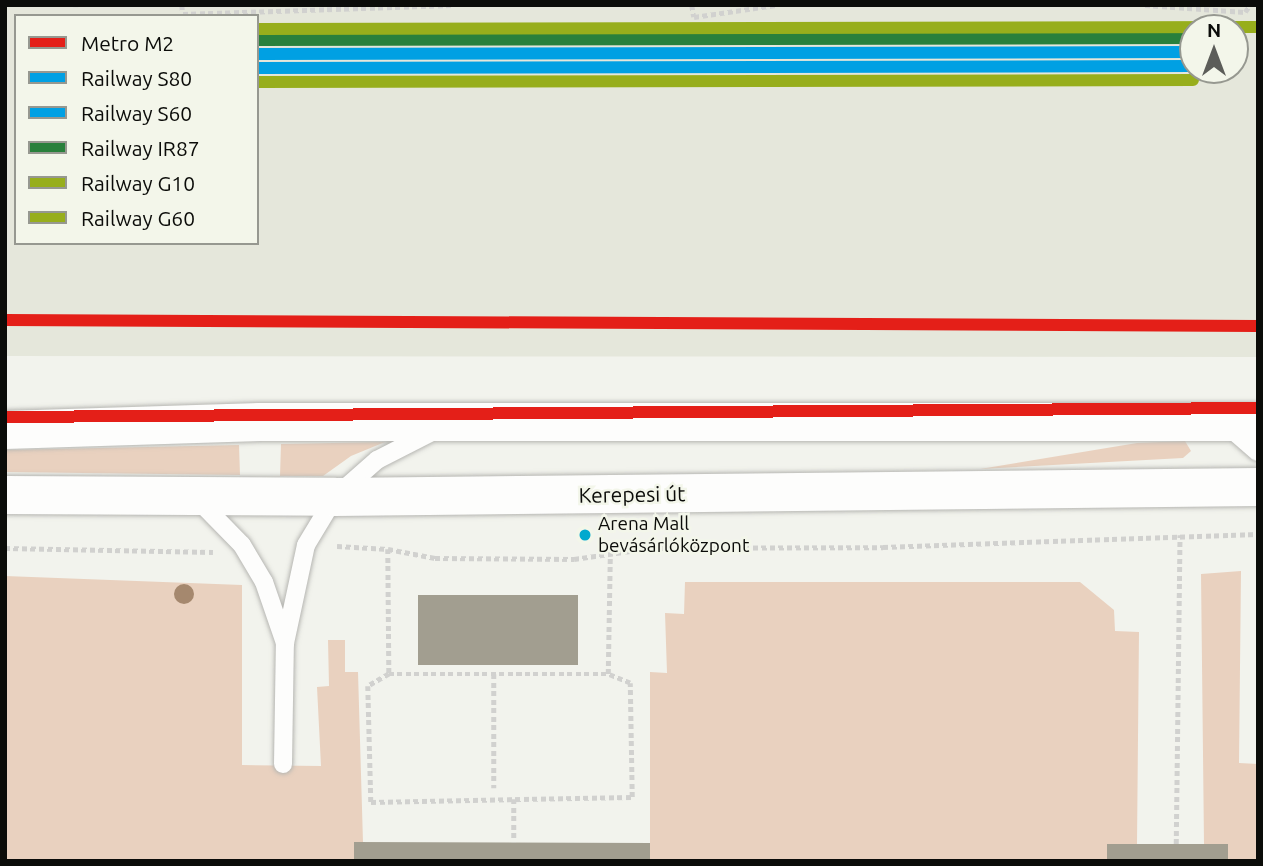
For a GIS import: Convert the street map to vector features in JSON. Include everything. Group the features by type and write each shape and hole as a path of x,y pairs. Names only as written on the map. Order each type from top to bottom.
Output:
{"main road":[{"path":"5,430 260,422 1240,422"},
{"name":"Kerepesi út","path":"5,495 335,497 1258,487"}],"lane":[{"path":"283,764 285,643 306,545 335,497 377,460 451,422"},
{"path":"1240,422 1258,452"},
{"path":"196,497 242,545 264,582 285,643"}],"path":[{"path":"182,5 183,14 453,5"},
{"path":"692,5 694,17 776,5"},
{"path":"1145,5 1245,12 1250,5"},
{"path":"306,545 388,549 435,558 610,555 651,548 883,547 1258,534"},
{"path":"1176,844 1180,535"},
{"path":"5,548 197,554 242,545"},
{"path":"388,549 389,674"},
{"path":"608,674 610,555"},
{"path":"389,674 494,674 608,674 630,682 632,797 371,802 368,686 389,674"},
{"path":"494,674 494,789"},
{"path":"514,799 514,842"}],"shaded area":[{"path":"5,5 1258,5 1258,357 5,356"},
{"path":"1185,441 1191,451 1183,458 980,469 1137,443"},
{"path":"385,442 351,456 323,476 280,476 281,444"},
{"path":"239,445 240,475 5,472 5,450"},
{"path":"1241,571 1239,763 1258,764 1258,861 1228,861 1204,844 1201,574"},
{"path":"5,576 242,585 242,765 321,766 317,687 329,686 328,640 345,640 345,672 358,672 363,842 354,842 354,861 5,861"},
{"path":"685,582 1080,582 1114,610 1115,631 1139,632 1137,844 1107,844 1107,861 650,861 650,672 667,673 665,613 684,614"}],"building":[{"path":"418,595 578,595 578,665 418,665"},
{"path":"354,842 650,843 650,861 354,861"},
{"path":"1107,844 1228,844 1228,861 1107,861"}],"metro line":[{"name":"M2","path":"5,320 1258,326"},
{"name":"M2","path":"5,417 1258,408"}],"rail line":[{"name":"G10","path":"259,29 1258,27"},
{"name":"IR87","path":"259,40 1179,38"},
{"name":"S80","path":"259,54 1179,52"},
{"name":"S60","path":"259,68 1179,66"},
{"name":"G60","path":"259,82 1179,80"}],"place":[{"name":"Arena Mall bevásárlóközpont","path":"585,535"}]}
